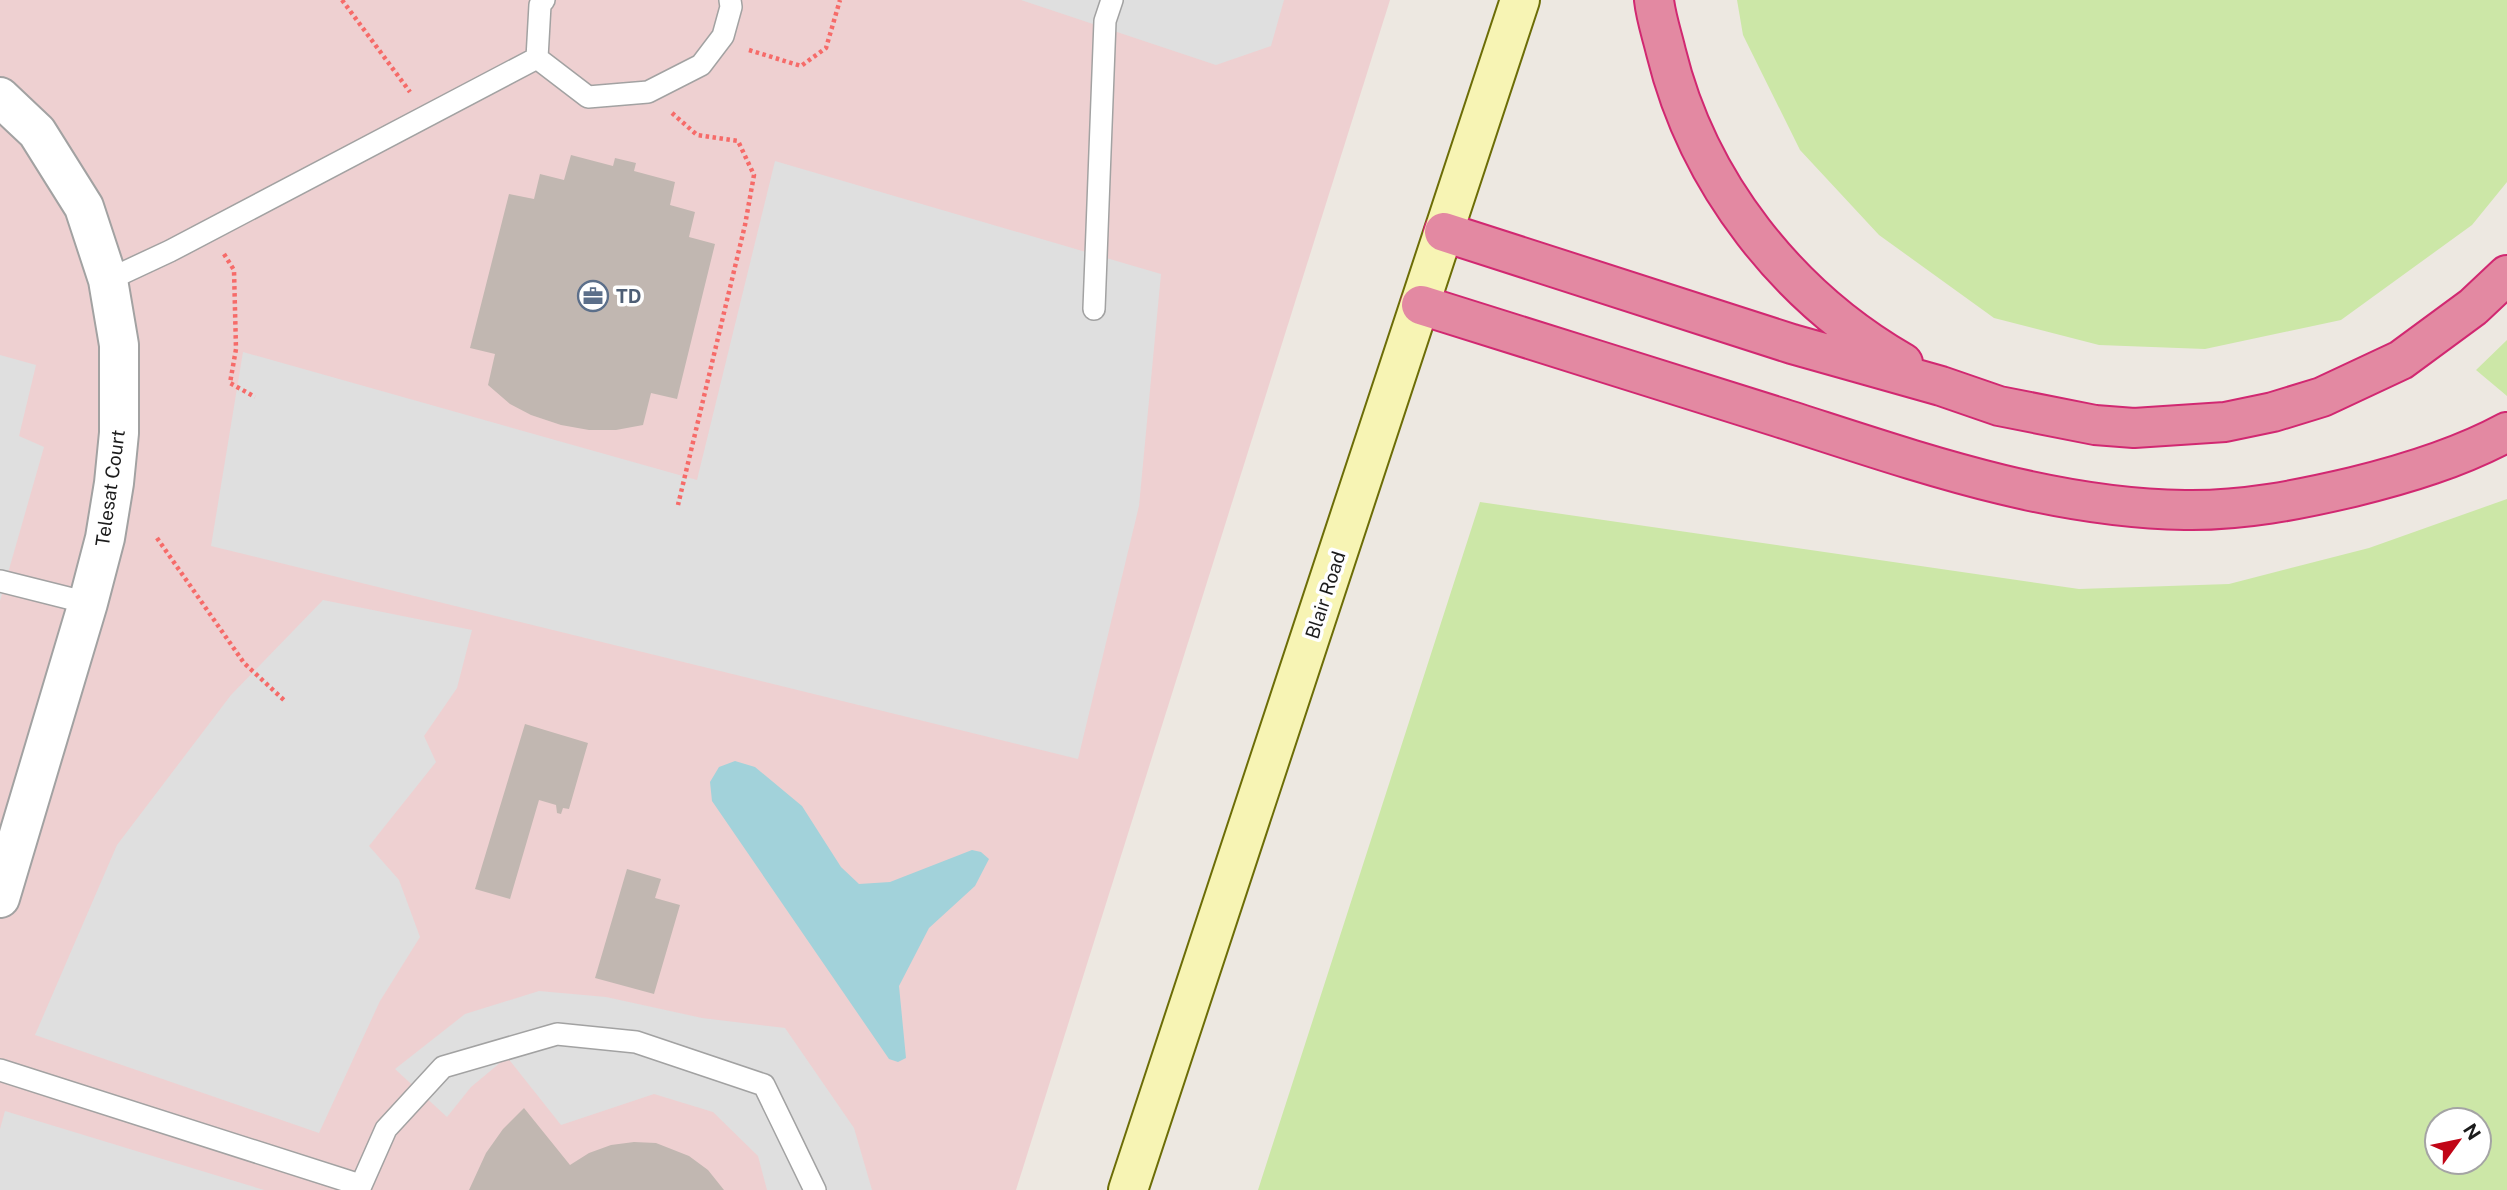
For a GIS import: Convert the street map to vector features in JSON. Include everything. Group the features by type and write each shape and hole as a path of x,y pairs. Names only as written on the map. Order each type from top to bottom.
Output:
{"highway":[{"path":"1654,0 1672,77 1684,111 1712,169 1744,220 1784,268 1821,304 1878,349 1941,386"},
{"path":"1444,232 1792,344 1941,386 1998,406 2095,425 2145,427 2225,422 2273,412 2322,397 2401,360 2473,306 2507,275"},
{"path":"1421,305 1935,467 2044,495 2140,508 2188,510 2277,504 2421,468 2454,457 2507,432"}],"main road":[{"name":"Blair Road","path":"1128,1190 1520,0"}],"street":[{"name":"Telesat Court","path":"0,97 37,132 84,207 108,280 119,345 119,433 105,538 0,898"}],"lane":[{"path":"537,58 540,5 544,0"},
{"path":"537,58 588,97 648,92 701,65 723,36 730,0"},
{"path":"1094,309 1105,21 1112,0"},
{"path":"108,280 537,58"},
{"path":"0,581 88,603"},
{"path":"0,1070 360,1188 386,1129 443,1067 557,1034 636,1042 764,1085 815,1190"}],"path":[{"path":"342,0 424,116"},
{"path":"723,36 757,54 801,66 826,48 840,0"},
{"path":"671,113 697,135 738,141 754,175 745,225 678,505"},
{"path":"209,230 234,270 236,349 230,383 255,397"},
{"path":"157,538 244,663 286,702"}],"shaded area":[{"path":"0,0 1390,0 1016,1190 0,1190"},
{"path":"1021,0 1284,0 1271,46 1216,65"},
{"path":"775,161 1161,274 1139,506 1078,759 211,546 243,352 697,480"},
{"path":"0,355 36,365 19,436 44,447 0,601"},
{"path":"323,600 472,630 457,688 424,736 436,762 369,846 399,880 420,937 380,1001 319,1133 35,1035 117,845 231,695"},
{"path":"539,991 606,997 702,1018 785,1028 854,1128 872,1190 767,1190 758,1156 713,1112 654,1094 561,1125 507,1057 471,1087 447,1117 395,1069 465,1014"},
{"path":"5,1111 264,1190 0,1190 0,1129"}],"green space":[{"path":"1737,0 2507,0 2507,182 2472,225 2341,320 2205,349 2099,345 1994,318 1879,235 1800,150 1743,35"},
{"path":"2507,340 2507,396 2476,370"},
{"path":"2507,499 2507,1190 1258,1190 1480,502 2079,589 2229,584 2369,548"}],"water":[{"path":"735,761 755,767 802,806 841,867 859,884 890,882 972,850 981,852 989,859 975,886 929,928 899,986 906,1058 898,1062 889,1059 712,801 710,782 719,767"}],"building":[{"name":"TD","path":"571,155 613,166 615,158 636,163 634,171 675,182 670,205 695,212 689,237 715,244 677,399 651,393 643,425 616,430 589,430 561,425 531,415 510,404 488,385 495,354 470,348 509,194 534,199 540,174 564,180"},
{"path":"525,724 588,743 569,809 563,808 561,814 557,813 556,805 539,800 510,899 475,889"},
{"path":"627,869 661,879 655,898 680,905 654,994 595,978"},
{"path":"524,1108 570,1165 589,1153 611,1145 656,1143 689,1156 708,1170 724,1190 469,1190 486,1153 503,1129"}],"place":[{"name":"TD","path":"593,296"}]}
